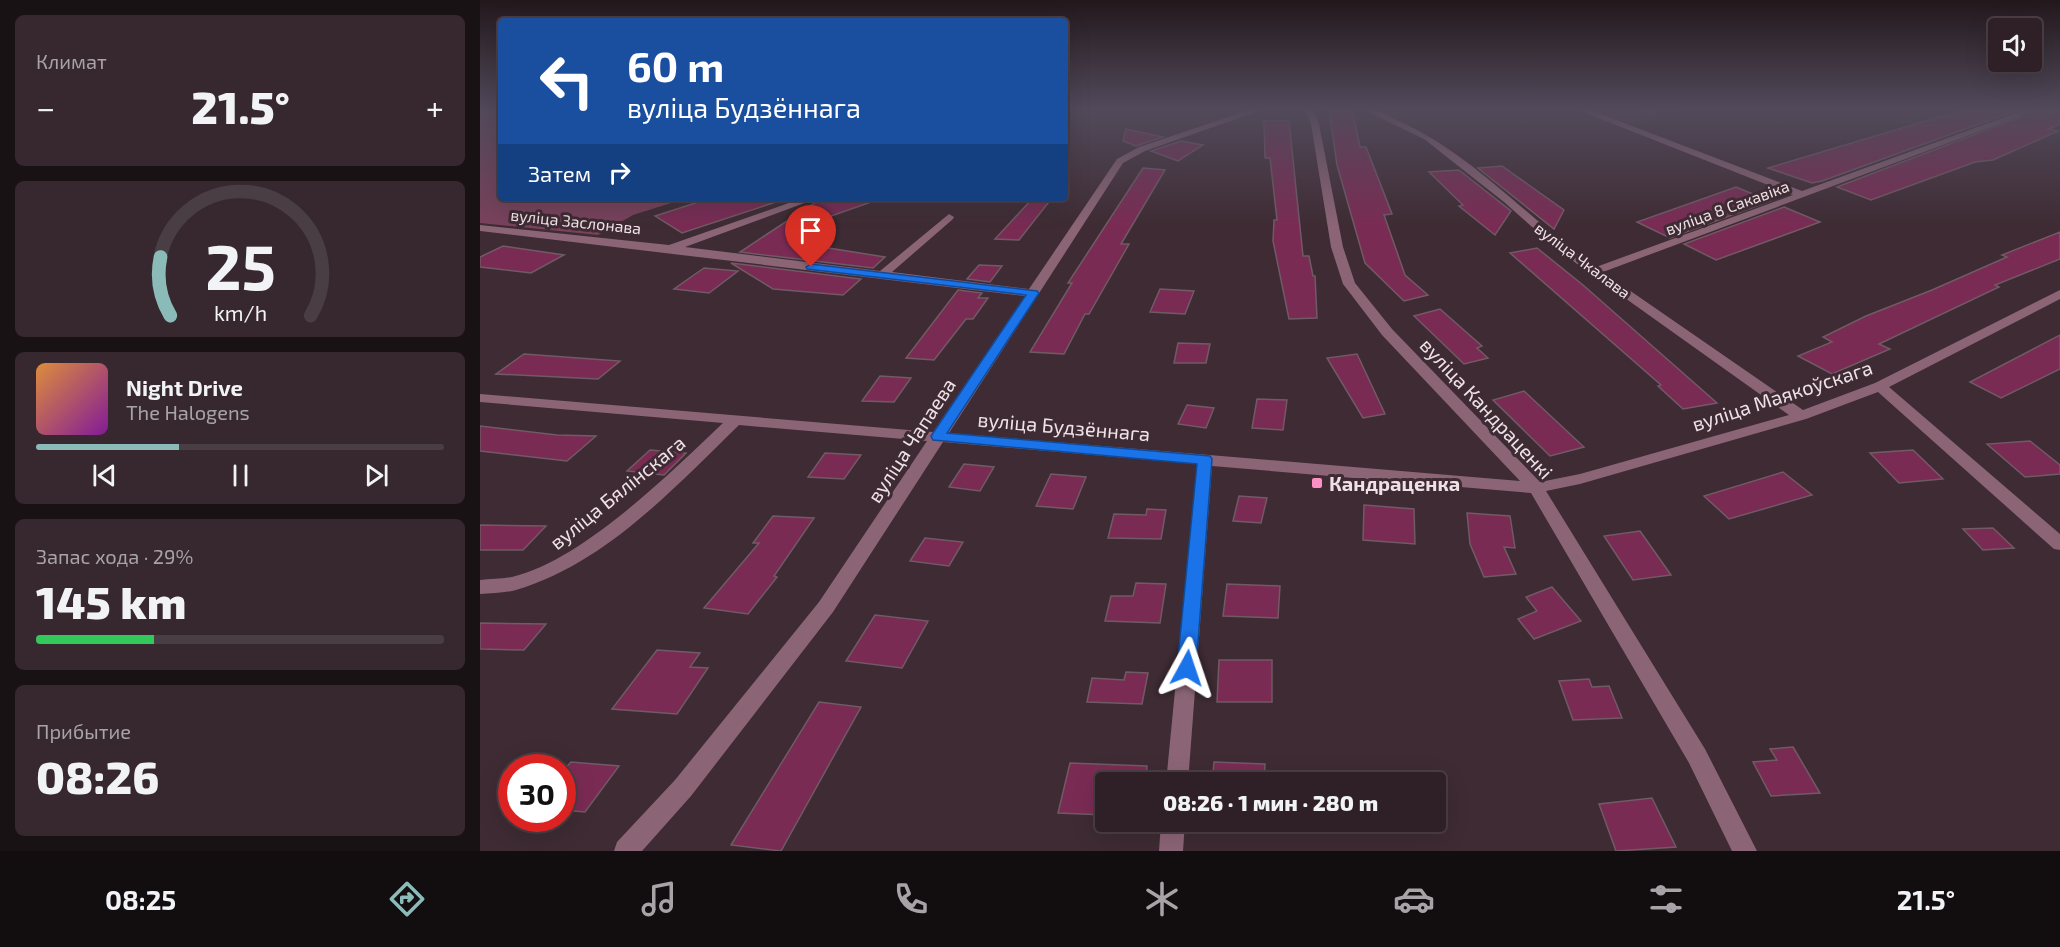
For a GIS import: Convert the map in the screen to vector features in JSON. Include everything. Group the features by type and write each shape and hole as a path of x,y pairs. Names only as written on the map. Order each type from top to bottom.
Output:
{"street":[{"name":"вуліца Чапаева","path":"626,851 683,788 826,607 1120,161 1146,148"},
{"name":"вуліца Кандраценкі","path":"1319,148 1337,247 1349,284 1387,332 1536,488 1697,756 1745,851"},
{"name":"вуліца Чкалава","path":"1440,148 1508,200 1563,249 1801,416"},
{"path":"1680,148 1802,195"},
{"name":"вуліца 8 Сакавіка","path":"1595,271 1930,148"},
{"name":"вуліца Заслонава","path":"669,249 805,201"},
{"path":"882,275 949,217"},
{"name":"вуліца Заслонава","path":"480,228 1034,293"},
{"name":"вуліца Маякоўскага","path":"1536,488 1580,479 1801,416 1880,386 2060,294"},
{"path":"1880,386 2060,544"},
{"name":"вуліца Будзённага","path":"480,398 1536,488"},
{"name":"вуліца Бялінскага","path":"480,587 514,583 557,567 582,552 663,487 736,419"},
{"path":"1178,772 1204,459"},
{"path":"1171,851 1172,832"}],"shaded area":[{"path":"480,148 498,148 498,201 677,201 633,215 598,235 480,223"}],"building":[{"path":"1161,148 1199,148 1178,161 1151,151"},
{"path":"1265,148 1292,148 1303,256 1309,256 1313,276 1315,276 1317,318 1289,319 1273,241 1274,220 1277,220 1270,158 1265,158"},
{"path":"1335,148 1366,148 1392,214 1384,215 1405,275 1428,295 1404,301 1365,263 1337,165"},
{"path":"1836,148 1914,148 1812,183 1768,168"},
{"path":"1940,148 2021,148 1993,160 1975,162 1871,200 1837,187"},
{"path":"1502,166 1564,210 1554,229 1478,168"},
{"path":"1143,168 1165,170 1121,244 1129,244 1089,314 1085,314 1064,354 1030,352 1072,283 1068,283"},
{"path":"1459,170 1511,211 1495,235 1459,206 1463,205 1429,172"},
{"path":"1736,187 1770,201 1670,238 1637,222"},
{"path":"702,201 779,201 682,233 655,216"},
{"path":"817,201 874,201 794,229 808,233 791,242 885,257 873,268 740,252"},
{"path":"1030,201 1050,201 1019,240 995,239"},
{"path":"1784,207 1820,222 1716,260 1684,244"},
{"path":"2060,232 2060,259 1995,285 1999,287 1879,344 1890,349 1832,374 1798,356 1832,342 1823,337 1866,316 1932,290 2007,257 2002,255"},
{"path":"503,246 564,255 531,273 480,267 480,257"},
{"path":"1537,248 1583,285 1717,403 1683,409 1658,386 1661,385 1510,253"},
{"path":"731,263 861,279 843,295 773,289"},
{"path":"979,265 1002,266 990,282 967,279"},
{"path":"704,268 738,271 709,293 674,289"},
{"path":"1160,289 1194,291 1185,314 1150,312"},
{"path":"958,290 982,293 978,298 988,298 973,319 966,319 934,360 906,358"},
{"path":"1440,309 1482,346 1477,348 1488,358 1464,364 1414,316"},
{"path":"2060,335 2060,369 2001,398 1970,382"},
{"path":"1178,343 1210,344 1206,363 1174,363"},
{"path":"524,354 620,361 598,379 496,374"},
{"path":"1357,354 1385,414 1363,418 1327,358"},
{"path":"880,376 911,378 894,402 862,401"},
{"path":"1524,391 1584,447 1550,456 1493,400"},
{"path":"1257,399 1287,400 1283,430 1252,428"},
{"path":"1187,405 1214,408 1206,428 1178,424"},
{"path":"480,426 557,435 596,436 567,461 480,451"},
{"path":"2030,441 2060,465 2060,474 2025,477 1987,444"},
{"path":"650,450 686,453 664,475 627,471"},
{"path":"1913,450 1943,479 1899,483 1870,453"},
{"path":"825,453 861,455 844,479 808,477"},
{"path":"964,464 994,467 980,491 949,487"},
{"path":"1783,472 1812,495 1729,519 1704,496"},
{"path":"1051,474 1086,477 1073,509 1036,506"},
{"path":"1239,496 1267,498 1261,523 1233,521"},
{"path":"1364,505 1414,509 1415,544 1363,540"},
{"path":"1147,509 1166,510 1161,539 1108,538 1114,514 1146,515"},
{"path":"1467,513 1510,516 1515,548 1504,547 1516,574 1484,577 1470,544"},
{"path":"773,516 814,518 774,576 777,577 748,614 704,608 759,543 753,543"},
{"path":"480,525 546,526 523,550 480,550"},
{"path":"1993,528 2014,548 1983,550 1963,529"},
{"path":"1640,531 1671,575 1633,580 1604,536"},
{"path":"925,538 963,542 949,566 910,561"},
{"path":"1136,583 1166,584 1160,623 1105,621 1111,596 1133,596"},
{"path":"1227,584 1280,586 1278,618 1223,616"},
{"path":"1552,587 1581,621 1534,639 1518,619 1537,611 1526,597"},
{"path":"875,615 928,621 902,668 846,661"},
{"path":"480,623 546,624 524,650 480,649"},
{"path":"657,650 700,653 690,667 708,668 677,714 612,709"},
{"path":"1219,660 1272,660 1272,702 1217,702"},
{"path":"1126,672 1148,673 1142,704 1087,702 1092,678 1124,680"},
{"path":"1589,679 1592,687 1609,686 1622,718 1573,720 1559,681"},
{"path":"819,702 861,707 781,851 731,845"},
{"path":"1793,747 1820,793 1771,796 1753,762 1777,760 1770,749"},
{"path":"576,762 619,766 585,812 576,811"},
{"path":"1214,762 1265,764 1265,772 1213,772"},
{"path":"1070,763 1147,766 1147,772 1095,772 1095,815 1058,813"},
{"path":"1652,798 1676,847 1616,851 1599,804"}],"place":[{"name":"Кандраценка","path":"1317,483"}],"route":[{"path":"811,267 1034,293 938,436 1204,459 1187,668"}]}
